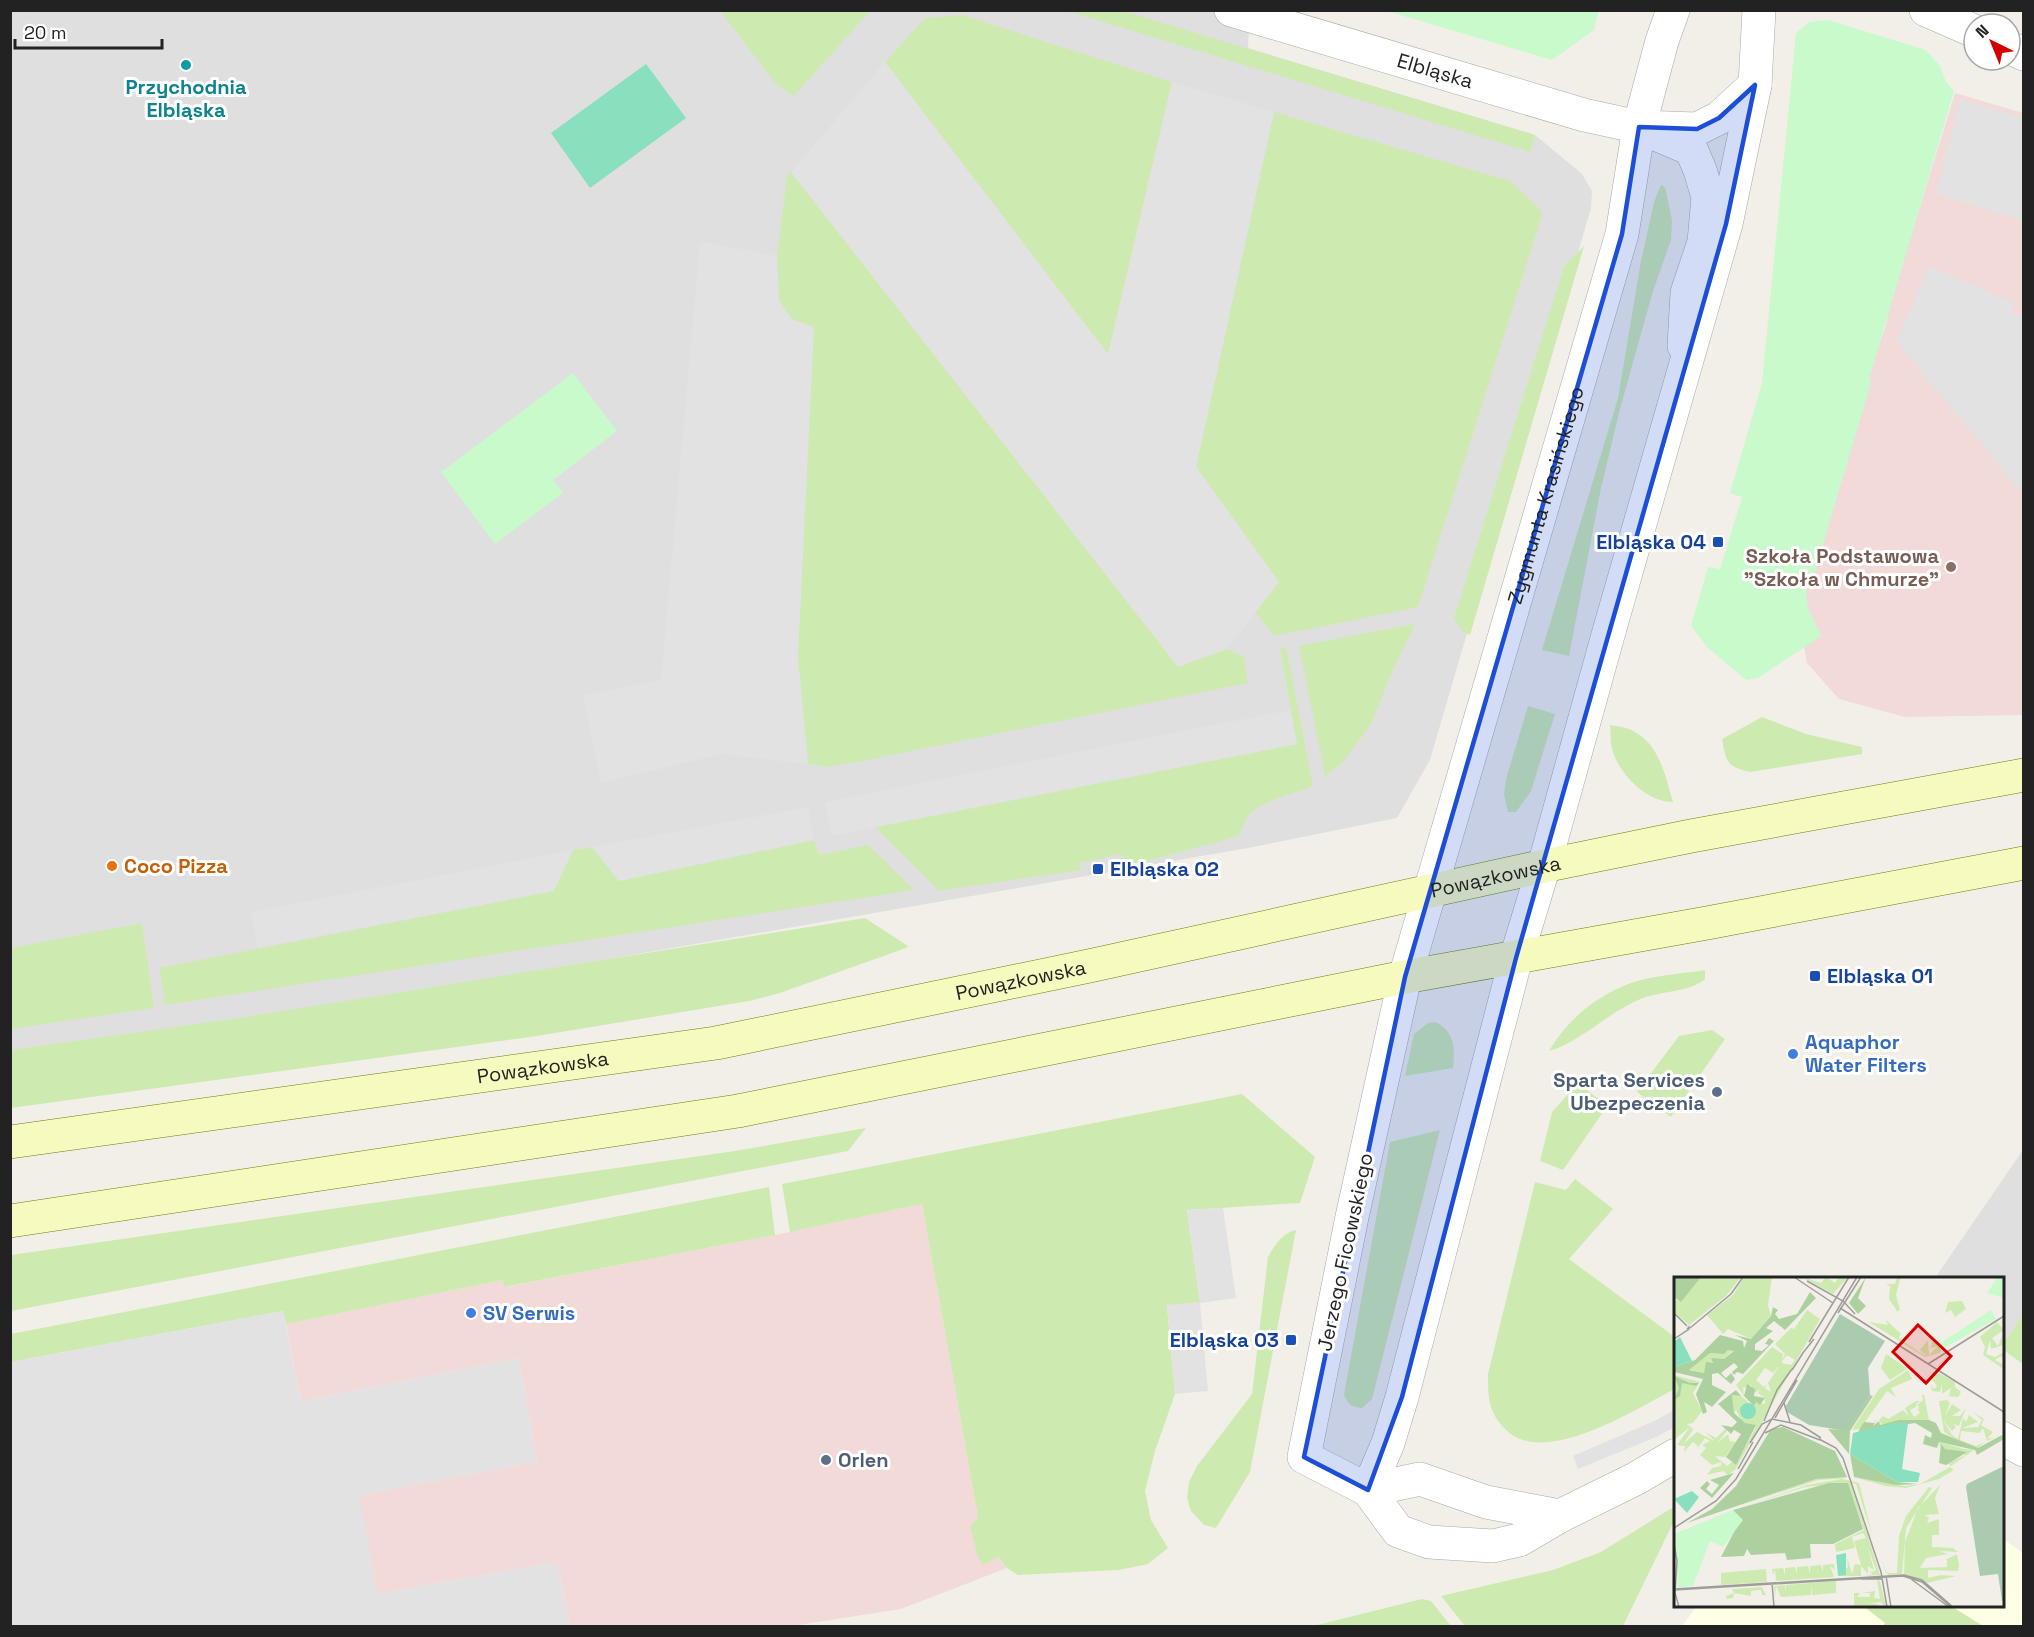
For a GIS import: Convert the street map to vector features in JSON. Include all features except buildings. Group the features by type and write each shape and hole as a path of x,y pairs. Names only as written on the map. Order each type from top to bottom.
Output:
{"main road":[{"name":"Powązkowska","path":"10,1142 716,1043 1089,966 1544,866 1702,834 2024,775"},
{"path":"10,1221 738,1112 1405,977 2024,862"}],"street":[{"name":"Elbląska","path":"1231,10 1584,115 1639,127"},
{"name":"Zygmunta Krasińskiego","path":"1405,977 1622,234 1639,127 1662,41 1673,10"},
{"path":"1368,1490 1388,1443 1402,1397 1516,958 1726,224 1755,85 1759,10"},
{"path":"1926,10 1962,26"},
{"path":"1639,127 1696,129 1719,118 1755,85"},
{"path":"1639,127 1690,150 1700,170 1708,197 1704,242 1687,293 1683,374"},
{"name":"Jerzego Ficowskiego","path":"1405,977 1352,1217 1304,1457 1368,1490 1398,1531 1429,1542 1493,1546 1519,1540 1674,1456"},
{"path":"2004,1439 2024,1450"},
{"path":"1368,1490 1420,1479 1486,1502 1560,1516"}],"highlighted area":[{"path":"1755,85 1726,224 1516,958 1402,1397 1368,1490 1304,1457 1405,977 1622,234 1639,127 1697,129 1719,118"}],"shaded area":[{"path":"11,11 1250,11 1248,48 1535,135 1582,174 1592,191 1591,208 1430,760 1397,818 1248,848 11,1063"},
{"path":"885,62 1108,354 1172,82 1274,112 1196,467 1279,582 1227,649 1178,667 791,172"},
{"path":"1955,93 2023,113 2023,715 1905,717 1839,699 1807,663 1794,589 1886,325 1891,301"},
{"path":"1960,99 2023,118 2023,221 1936,194"},
{"path":"700,241 777,256 779,301 792,319 814,327 798,657 808,764 721,754 601,783 583,695 661,680"},
{"path":"1929,266 2014,303 2011,313 2023,318 2023,494 1896,342"},
{"path":"1290,710 1297,744 831,836 825,802"},
{"path":"808,807 814,840 619,881 592,847"},
{"path":"573,850 554,891 258,948 251,912"},
{"path":"2023,1150 2023,1364 2004,1350 2004,1277 1936,1277"},
{"path":"922,1204 978,1517 970,1526 1007,1568 901,1609 792,1626 570,1626 557,1562 377,1594 359,1495 537,1462 519,1358 301,1401 286,1324 503,1280 505,1287"},
{"path":"1223,1208 1236,1298 1200,1303 1208,1391 1175,1394 1167,1305 1200,1302 1187,1210"},
{"path":"283,1311 301,1401 519,1358 537,1462 360,1495 377,1594 557,1562 570,1626 11,1626 11,1362"},
{"path":"1674,1411 1674,1428 1578,1469 1573,1456"},
{"path":"2004,1540 2023,1553 2023,1626 1682,1626 1696,1607 2004,1607"}],"green space":[{"path":"720,11 870,11 794,96 776,84"},
{"path":"1067,11 1123,11 1535,135 1530,152"},
{"path":"1387,11 1599,11 1594,30 1552,60"},
{"path":"962,15 1172,82 1108,355 885,62 925,18"},
{"path":"1828,20 1926,50 1940,66 1946,82 1954,91 1812,581 1805,583 1808,608 1821,636 1758,678 1746,680 1708,648 1691,626 1708,567 1720,569 1742,497 1730,493 1762,383 1796,33 1809,22"},
{"path":"646,64 686,118 590,188 551,133"},
{"path":"1274,112 1510,181 1543,212 1418,607 1274,636 1255,612 1278,582 1196,467"},
{"path":"791,172 1178,666 1227,649 1244,657 1248,683 858,762 827,767 808,764 798,657 792,319 779,301 777,256 787,176"},
{"path":"1661,185 1665,187 1672,220 1671,240 1653,291 1620,409 1601,488 1569,656 1542,650 1618,398 1641,261 1654,202"},
{"path":"1584,246 1470,635 1463,632 1454,618 1564,266"},
{"path":"573,373 617,431 553,480 563,493 495,544 441,472"},
{"path":"1415,624 1391,674 1371,724 1342,763 1325,776 1299,646"},
{"path":"1286,647 1313,786 1255,809 1246,819 1239,836 1125,867 1121,854 1079,863 1081,870 939,891 875,827 1297,744 1280,648"},
{"path":"1528,706 1555,714 1531,791 1516,812 1508,812 1504,795 1506,779"},
{"path":"1762,717 1806,734 1862,747 1862,754 1750,772 1736,768 1726,758 1722,739"},
{"path":"1610,725 1629,729 1639,734 1654,750 1673,802 1653,797 1627,777 1612,749"},
{"path":"814,840 819,855 868,845 914,890 165,1005 159,968 553,891 573,850 592,847 619,881"},
{"path":"865,918 908,946 780,993 749,1001 537,1036 11,1108 11,1050 239,1018"},
{"path":"142,923 154,1008 11,1029 11,948"},
{"path":"1705,970 1705,979 1699,983 1684,989 1643,998 1619,1010 1573,1040 1549,1051 1574,1019 1606,994 1640,980"},
{"path":"1435,1022 1447,1030 1452,1041 1453,1068 1405,1076 1414,1034 1428,1023"},
{"path":"1712,1030 1725,1039 1671,1117 1637,1092 1679,1036"},
{"path":"1580,1081 1589,1092 1608,1105 1563,1170 1540,1161 1552,1112"},
{"path":"1242,1094 1315,1157 1300,1203 1187,1210 1200,1302 1167,1306 1175,1394 1155,1451 1145,1491 1151,1520 1168,1548 1148,1564 1119,1570 1018,1575 1007,1568 998,1557 983,1565 978,1557 970,1526 978,1517 922,1204 790,1232 782,1184"},
{"path":"866,1128 848,1151 11,1311 11,1255 735,1151"},
{"path":"1440,1130 1372,1399 1362,1408 1356,1407 1349,1403 1344,1395 1390,1142"},
{"path":"1575,1179 1613,1209 1569,1259 1674,1336 1674,1390 1590,1432 1542,1442 1522,1440 1505,1429 1495,1416 1489,1397 1488,1374 1535,1182 1566,1190"},
{"path":"769,1187 775,1235 504,1287 503,1280 286,1324 283,1311 11,1362 11,1334"},
{"path":"1296,1230 1250,1472 1216,1528 1204,1525 1191,1511 1187,1498 1189,1482 1197,1466 1252,1394 1268,1257 1283,1237"},
{"path":"2023,1315 2023,1364 2004,1350 2004,1343"},
{"path":"1674,1507 1674,1521 1623,1626 1465,1626 1441,1596 1553,1570 1601,1552"},
{"path":"1422,1599 1431,1601 1451,1626 1313,1626"},
{"path":"1864,1607 1953,1607 1983,1626 1883,1626 1885,1623"}],"place":[{"name":"Przychodnia Elbląska","path":"186,65"},
{"name":"Elbląska 04","path":"1718,542"},
{"name":"Szkoła Podstawowa \"Szkoła w Chmurze\"","path":"1951,567"},
{"name":"Coco Pizza","path":"112,866"},
{"name":"Elbląska 02","path":"1098,869"},
{"name":"Elbląska 01","path":"1815,976"},
{"name":"Aquaphor Water Filters","path":"1793,1054"},
{"name":"Sparta Services Ubezpeczenia","path":"1717,1092"},
{"name":"SV Serwis","path":"471,1313"},
{"name":"Elbląska 03","path":"1291,1340"},
{"name":"Orlen","path":"826,1460"}]}
